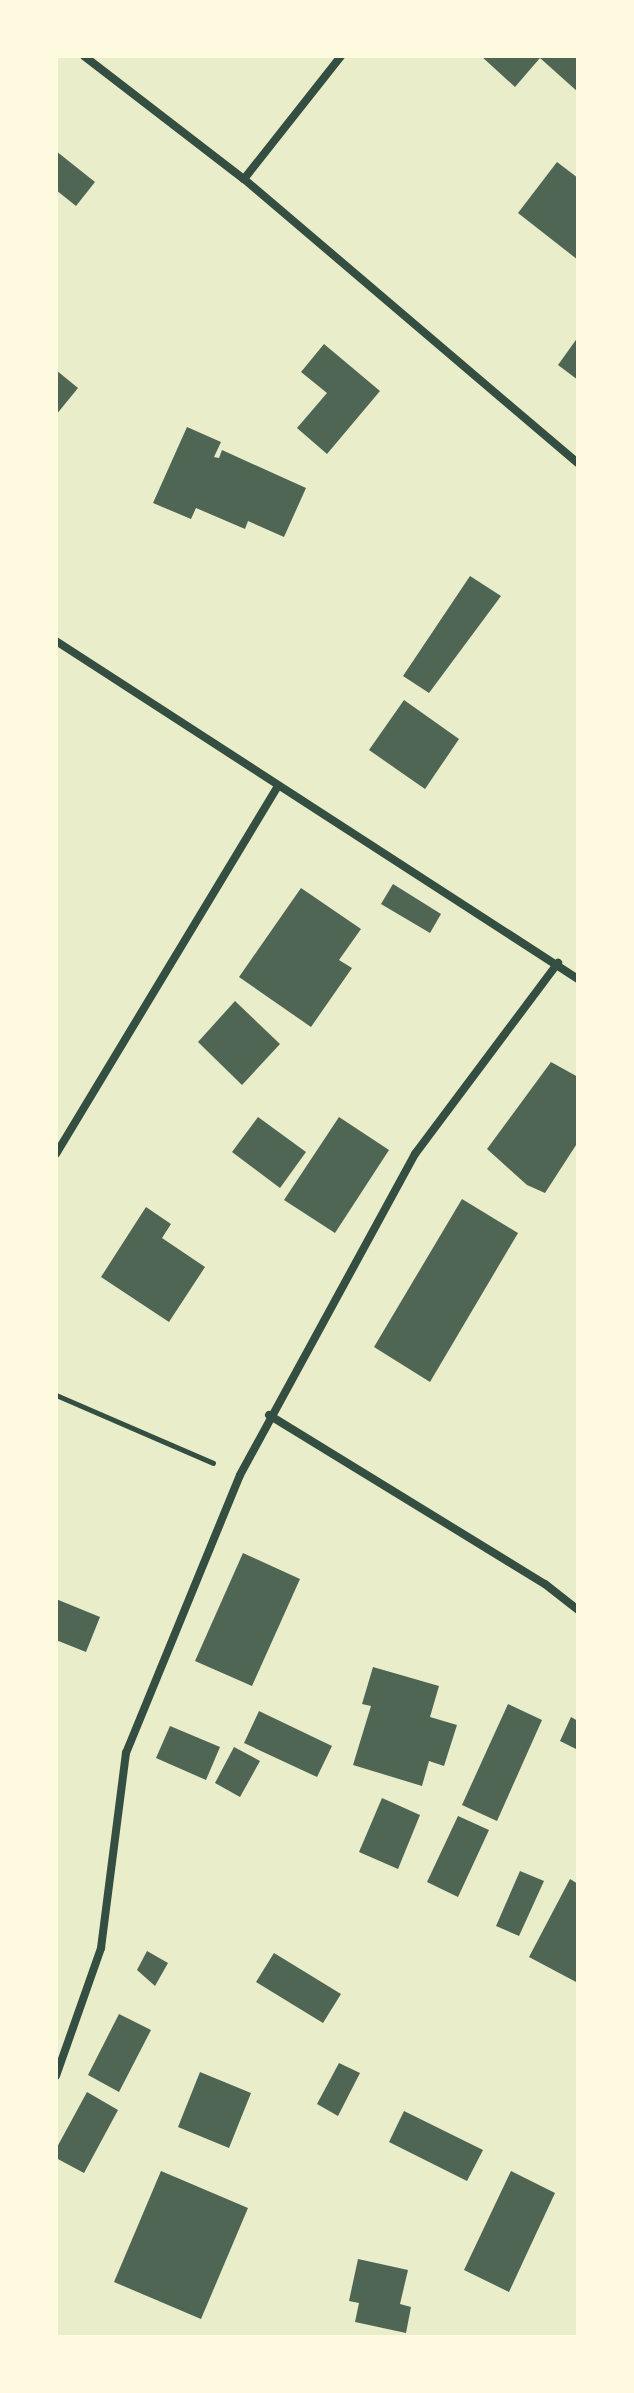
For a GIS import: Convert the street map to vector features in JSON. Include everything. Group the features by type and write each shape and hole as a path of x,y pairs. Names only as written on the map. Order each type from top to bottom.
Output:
{"street":[{"path":"84,56 244,179 578,463"},
{"path":"244,179 341,56"},
{"path":"56,641 277,788 558,963 578,979"},
{"path":"56,1154 277,788"},
{"path":"56,2076 101,1948 126,1753 240,1475 269,1415 415,1154 558,963"},
{"path":"269,1415 545,1584 578,1610"}],"path":[{"path":"56,1395 240,1475"}],"building":[{"path":"481,56 578,56 578,92 540,58 515,87"},
{"path":"56,151 95,182 76,206 56,190"},
{"path":"557,162 578,178 578,260 518,213"},
{"path":"578,337 578,380 558,365"},
{"path":"324,344 380,391 327,454 297,428 327,393 301,372"},
{"path":"56,370 78,388 56,415"},
{"path":"187,427 221,442 214,457 219,458 222,450 306,488 284,537 248,521 245,529 196,508 191,519 153,503"},
{"path":"470,576 501,596 429,693 403,676"},
{"path":"404,700 459,739 425,789 369,750"},
{"path":"393,884 441,914 430,933 381,904"},
{"path":"301,888 361,929 339,960 352,968 311,1027 239,977"},
{"path":"235,1001 280,1044 242,1085 198,1042"},
{"path":"551,1062 578,1077 578,1142 545,1193 527,1185 487,1149"},
{"path":"258,1117 306,1152 280,1188 232,1152"},
{"path":"339,1117 389,1150 335,1233 284,1200"},
{"path":"462,1199 518,1233 430,1382 374,1347"},
{"path":"146,1207 171,1224 162,1238 205,1267 169,1322 101,1277"},
{"path":"243,1553 300,1579 252,1686 195,1661"},
{"path":"56,1599 100,1617 86,1652 56,1640"},
{"path":"373,1667 439,1686 430,1717 457,1725 444,1766 429,1761 422,1786 353,1765 371,1706 362,1704"},
{"path":"508,1704 542,1720 497,1821 462,1805"},
{"path":"259,1711 332,1746 317,1777 244,1743"},
{"path":"571,1717 578,1721 578,1750 560,1741"},
{"path":"170,1726 220,1747 206,1780 156,1758"},
{"path":"234,1747 260,1761 240,1797 215,1783"},
{"path":"382,1798 420,1815 398,1869 359,1852"},
{"path":"458,1816 489,1830 458,1897 427,1882"},
{"path":"520,1871 544,1881 519,1936 496,1926"},
{"path":"570,1879 578,1884 578,1983 529,1957"},
{"path":"147,1951 168,1963 155,1986 137,1970"},
{"path":"274,1953 341,1994 323,2023 256,1982"},
{"path":"119,2014 151,2030 119,2092 88,2075"},
{"path":"339,2063 360,2073 338,2116 317,2104"},
{"path":"200,2072 251,2093 229,2148 178,2127"},
{"path":"87,2092 118,2110 84,2173 56,2158 56,2149"},
{"path":"404,2111 483,2150 467,2181 389,2142"},
{"path":"161,2171 248,2208 201,2319 114,2282"},
{"path":"511,2171 555,2193 509,2292 464,2270"},
{"path":"358,2259 408,2270 400,2304 411,2307 406,2333 355,2322 359,2303 349,2301"}]}
